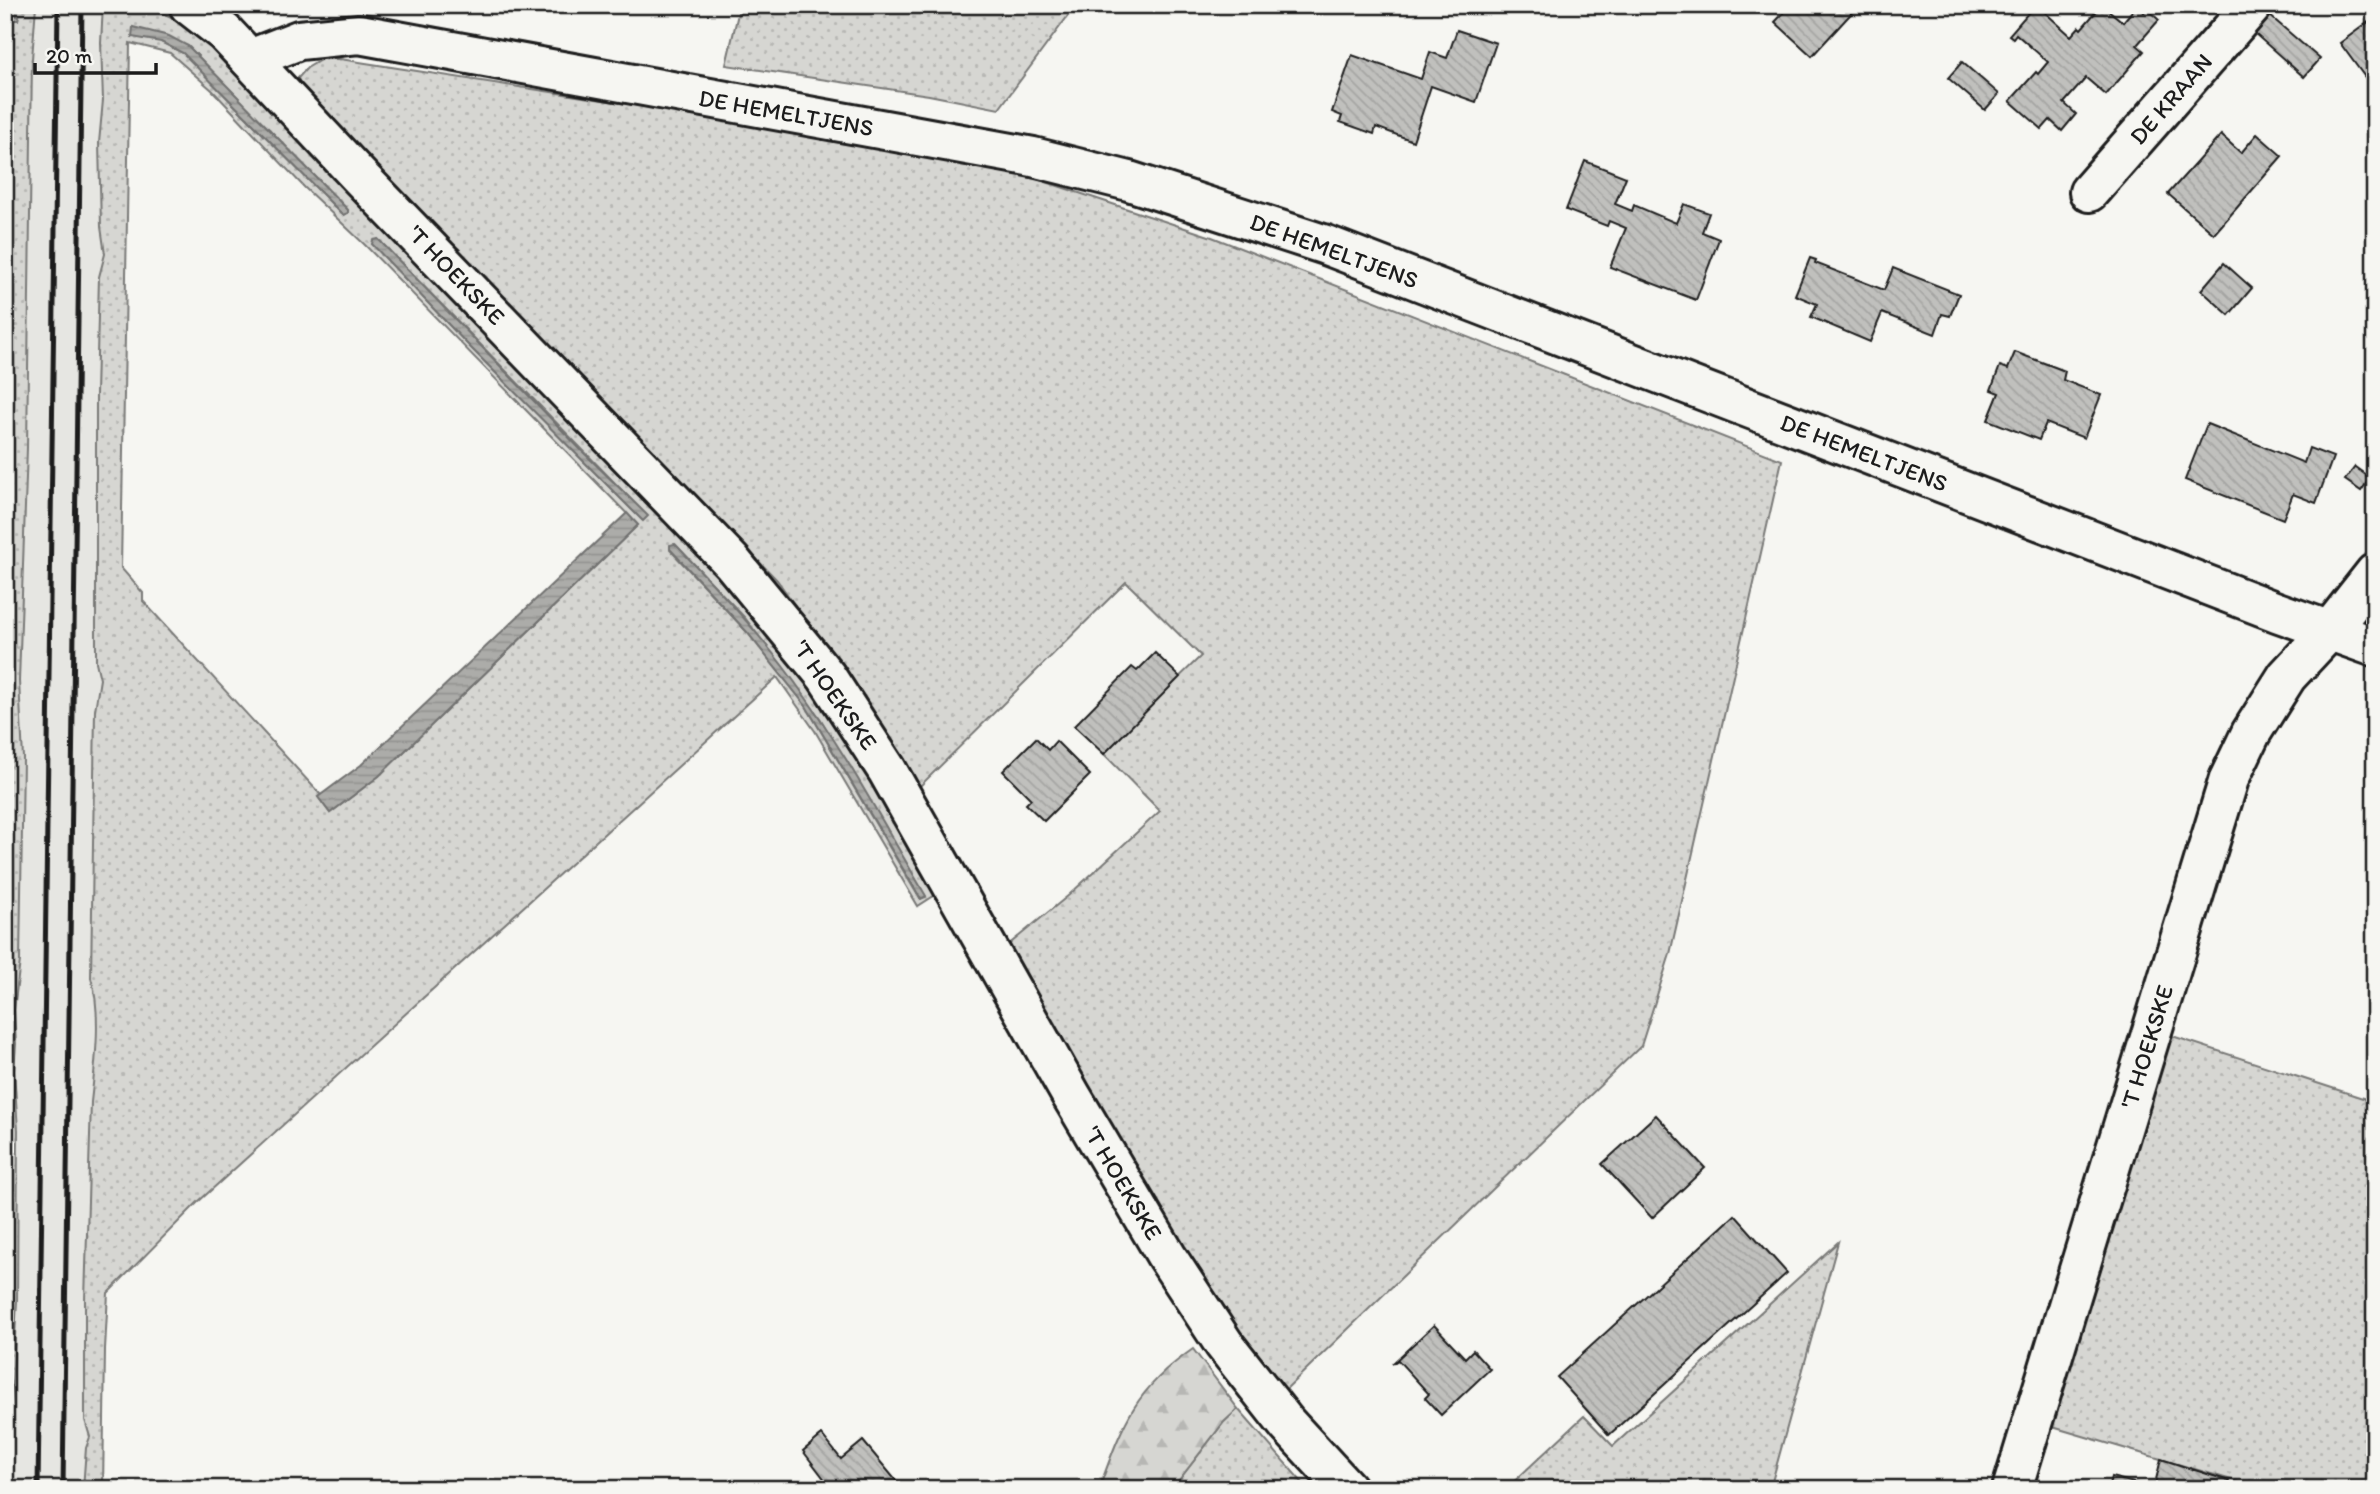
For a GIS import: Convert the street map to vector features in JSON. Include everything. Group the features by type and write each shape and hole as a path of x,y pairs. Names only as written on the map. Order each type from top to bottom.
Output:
{"street":[{"name":"'T HOEKSKE","path":"189,5 226,33 358,175 733,562 826,676 887,770 1071,1095 1167,1258 1224,1344 1287,1424 1347,1489"},
{"name":"DE KRAAN","path":"2089,192 2253,5"},
{"name":"DE HEMELTJENS","path":"250,59 299,40 359,34 1033,157 1129,181 1326,245 2277,612 2375,647"},
{"name":"'T HOEKSKE","path":"2012,1489 2229,779 2251,733 2287,676 2330,630 2375,573"}],"shaded area":[{"path":"36,5 103,5 103,109 99,143 101,227 105,254 99,277 96,394 96,662 100,679 96,699 91,978 96,1001 85,1300 85,1420 90,1437 86,1448 83,1489 13,1489 9,1438 17,1302 18,1130 14,1010 20,961 23,758 19,681 27,448 32,59"},
{"path":"5,14 19,16 18,20 13,20 11,296 6,300 9,18"},
{"path":"133,27 169,36 188,46 348,213 343,215 183,53 161,42 132,37"},
{"path":"378,239 648,516 643,521 372,244 373,240"},
{"path":"627,513 638,525 379,776 330,813 318,797 361,765"},
{"path":"675,544 750,625 810,703 845,757 926,896 921,899 806,706 747,632 670,549 670,545"}],"green space":[{"path":"5,5 36,5 32,59 27,448 19,681 23,758 20,961 14,1010 18,1130 17,1302 9,1438 13,1489 5,1489 5,300 8,300 13,20 18,15 5,14"},
{"path":"103,5 155,10 176,19 201,35 710,559 799,662 940,892 918,906 815,731 777,677 198,1202 108,1293 103,1489 83,1489 86,1448 90,1437 85,1420 85,1300 91,1102 97,1023 91,978 95,710 100,679 96,662 96,394 99,277 105,254 101,227 99,143 103,100","holes":["161,42 188,46 348,210 343,215 183,53","130,43 170,53 212,90 305,188 364,244 638,525 379,776 330,813 318,797 321,795 143,601 143,593 121,568","378,239 647,516 642,520 372,244","675,544 745,618 820,718 926,897 920,899 806,706 747,632 670,550 671,545"]},
{"path":"740,5 1076,5 999,109 929,95 726,65"},
{"path":"5,16 9,17 8,205 5,256"},
{"path":"322,59 340,59 954,155 1028,176 1212,237 1782,460 1670,954 1641,1046 1284,1391 1229,1328 1001,951 1069,895 1160,811 1102,752 1201,656 1126,582 911,795 823,645 777,580 638,436 513,314 305,97 298,78 307,68"},
{"path":"2160,1032 2375,1102 2375,1489 2262,1489 2039,1423"},
{"path":"1838,1242 1770,1489 1506,1489 1584,1416 1613,1446"},
{"path":"1193,1349 1238,1409 1224,1422 1172,1489 1099,1489 1133,1410 1157,1379"},
{"path":"1238,1409 1308,1489 1172,1489 1224,1422"}],"building":[{"path":"1791,5 1859,5 1812,56 1775,22"},
{"path":"2035,5 2041,5 2039,7 2071,36 2079,27 2081,29 2102,5 2123,22 2137,5 2144,12 2147,9 2159,20 2137,45 2144,51 2106,95 2086,78 2064,103 2076,114 2062,131 2050,120 2042,129 2010,101 2048,62 2016,34 2013,38 2009,35"},
{"path":"2269,15 2320,59 2304,77 2254,33"},
{"path":"2374,18 2375,20 2375,91 2340,43"},
{"path":"1457,30 1496,43 1476,102 1431,86 1413,141 1376,127 1374,134 1340,122 1342,116 1332,112 1352,55 1421,79 1430,52 1447,58"},
{"path":"1962,62 1999,94 1985,110 1948,78"},
{"path":"2257,134 2282,156 2214,234 2168,194 2221,135 2241,153"},
{"path":"1585,161 1626,177 1615,204 1632,211 1634,205 1676,223 1684,204 1709,213 1702,232 1719,239 1696,300 1610,267 1626,228 1609,221 1607,226 1566,210"},
{"path":"1810,258 1816,260 1815,263 1884,290 1893,268 1959,294 1950,316 1942,314 1935,334 1882,313 1870,342 1811,317 1817,304 1795,295"},
{"path":"2224,263 2252,288 2229,315 2201,290"},
{"path":"2015,352 2065,371 2063,380 2101,395 2084,438 2046,423 2039,440 1988,420 1999,393 1991,390 2000,366 2008,369"},
{"path":"2207,424 2304,463 2309,448 2333,457 2316,503 2293,494 2283,519 2185,480"},
{"path":"2355,467 2370,478 2361,491 2345,480"},
{"path":"1155,653 1180,677 1104,754 1074,726 1132,667 1137,671"},
{"path":"1036,738 1048,750 1056,741 1090,775 1044,821 1026,804 1031,799 1003,771"},
{"path":"1656,1115 1705,1168 1652,1218 1602,1164"},
{"path":"1735,1215 1787,1273 1609,1435 1557,1377"},
{"path":"1434,1325 1465,1358 1473,1350 1490,1369 1441,1415 1425,1398 1429,1394 1398,1360 1392,1364"},
{"path":"822,1435 841,1459 863,1441 903,1489 832,1489 803,1451"},
{"path":"2161,1459 2229,1481 2227,1489 2108,1489 2111,1477 2154,1488"}],"railway":[{"path":"38,1489 58,5"},
{"path":"63,1489 82,5"}]}
